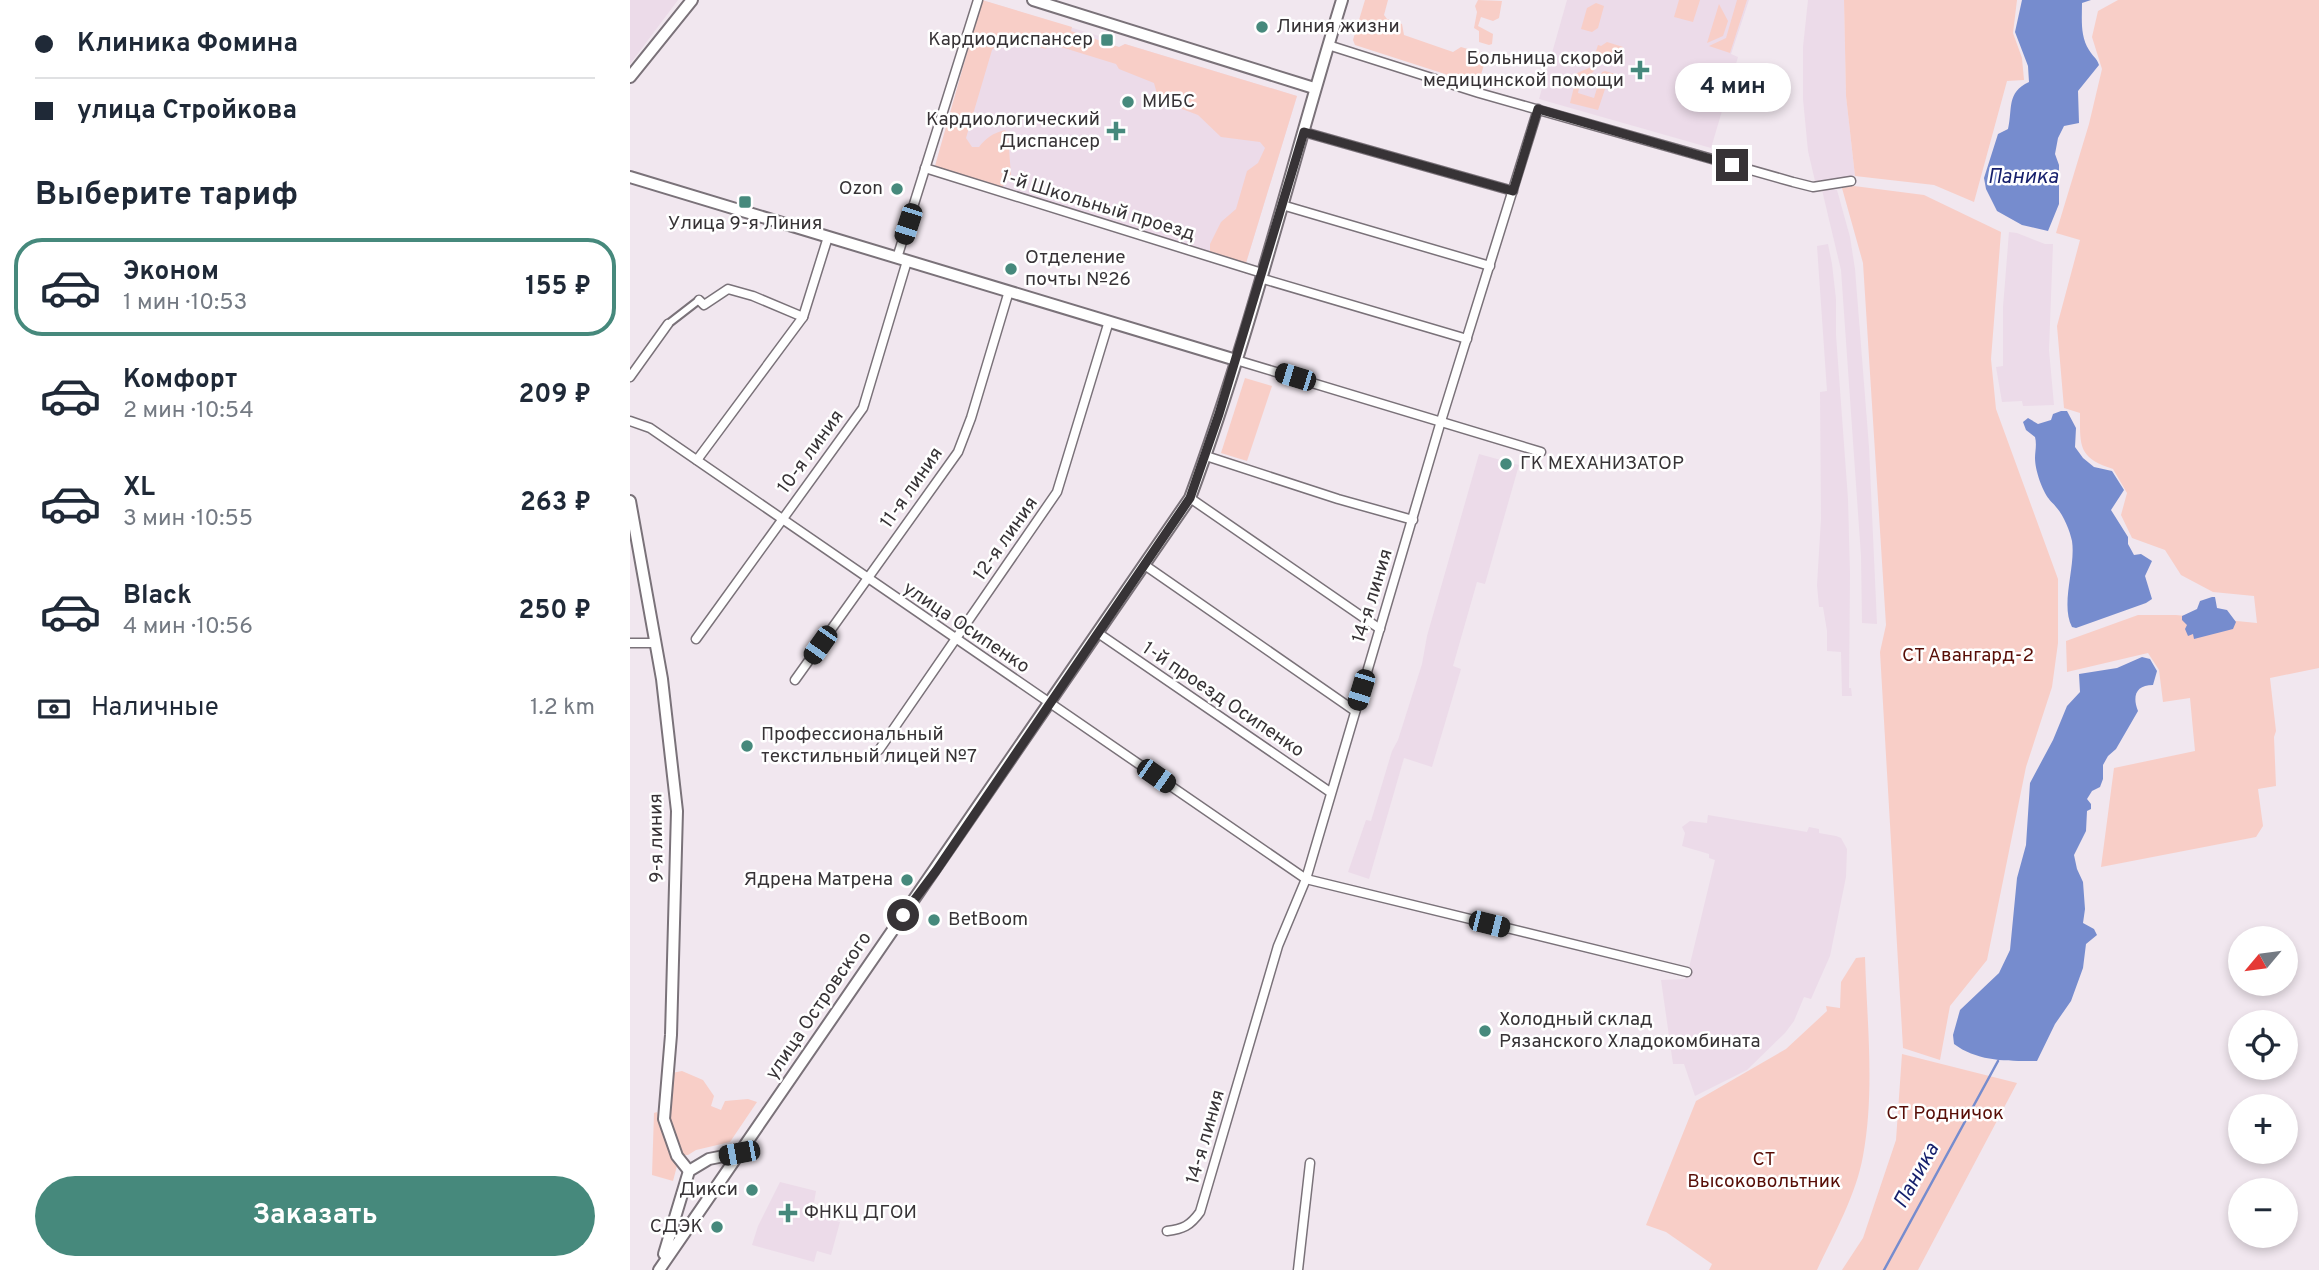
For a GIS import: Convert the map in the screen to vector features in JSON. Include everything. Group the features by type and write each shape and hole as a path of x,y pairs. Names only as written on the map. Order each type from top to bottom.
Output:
{"street":[{"path":"630,78 692,0"},
{"name":"10-я линия","path":"696,639 863,408 925,168 978,0"},
{"path":"1033,0 1314,88"},
{"name":"улица Островского","path":"660,1266 1146,566 1190,498 1236,360 1342,0"},
{"path":"1328,45 1479,93 1813,187 1851,181"},
{"name":"14-я линия","path":"1167,1231 1180,1230 1192,1224 1200,1213 1278,946 1306,879 1441,421 1538,109"},
{"path":"1304,132 1513,191"},
{"name":"1-й Школьный проезд","path":"925,168 1467,339"},
{"path":"630,177 1541,452"},
{"path":"1282,205 1489,266"},
{"path":"697,460 803,317 828,237"},
{"path":"630,377 668,324 699,300 704,305 728,289 753,296 803,317"},
{"name":"11-я линия","path":"795,680 958,452 1010,292"},
{"name":"12-я линия","path":"879,750 1057,492 1109,321"},
{"name":"улица Осипенко","path":"630,421 650,428 1306,879 1687,972"},
{"path":"1206,456 1413,520"},
{"path":"1190,498 1380,629"},
{"name":"9-я линия","path":"630,500 662,679 677,811 671,1035 664,1119 677,1156 689,1171"},
{"path":"1146,566 1355,711"},
{"name":"1-й проезд Осипенко","path":"1098,633 1331,792"},
{"path":"630,643 655,643"},
{"path":"660,1266 689,1171 709,1159 739,1153"},
{"path":"1298,1270 1310,1163"}],"shaded area":[{"path":"630,0 678,0 630,64"},
{"name":"Кардиологический Диспансер","path":"982,0 1099,36 1102,42 1119,47 1125,44 1297,96 1246,263 935,166"},
{"name":"Больница скорой медицинской помощи","path":"1567,0 1749,0 1731,54 1738,57 1711,148 1539,99"},
{"path":"1808,0 1844,0 1846,96 1855,176 1815,181 1808,151 1803,99 1803,47"},
{"path":"1822,190 1837,190 1850,237 1855,269 1869,447 1877,624 1862,623 1861,556 1841,270"},
{"path":"2009,232 2045,244 2053,244 2049,350 2054,405 2023,406 2022,401 2002,402 1996,367 2003,366 2003,307"},
{"path":"1828,244 1836,299 1836,335 1848,499 1849,688 1852,696 1842,696 1841,652 1827,651 1827,631 1823,607 1819,607 1817,585 1821,519 1820,392 1827,391 1817,246"},
{"path":"1479,454 1519,465 1485,584 1477,582 1453,666 1461,669 1432,767 1404,758 1369,879 1348,872 1366,820 1371,821 1422,664 1427,636"},
{"path":"1708,815 1807,832 1809,827 1819,829 1819,833 1841,838 1847,849 1846,877 1830,956 1811,999 1804,997 1794,1021 1785,1033 1747,1070 1695,1096 1684,1064 1673,1064 1661,980 1685,979 1689,968 1715,860 1709,858 1709,854 1682,846 1685,833 1682,827 1690,821 1707,823"},
{"path":"780,1182 816,1191 812,1214 840,1222 831,1255 817,1251 814,1262 752,1245 758,1226"}],"green space":[{"path":"982,0 1072,27 1071,31 1119,47 1125,44 1297,96 1246,263 1210,252 1210,244 1221,222 1236,209 1247,171 1258,163 1265,148 1260,142 1221,137 1198,115 1161,101 1154,83 1119,69 1116,64 1048,43 1046,49 1003,36 992,50 966,138 972,147 979,147 990,136 1005,130 1008,134 1011,176 1002,187 935,166"},
{"path":"1365,0 1388,0 1384,15 1387,19 1402,24 1404,35 1453,52 1461,47 1484,54 1486,58 1479,81 1476,84 1355,45 1353,40"},
{"path":"1478,0 1502,1 1499,18 1493,21 1481,17 1478,26 1493,34 1492,44 1489,45 1479,42 1479,31 1474,28 1477,12 1475,6"},
{"path":"1679,0 1700,0 1693,22 1674,17"},
{"path":"1737,0 1747,0 1730,53 1709,46 1726,38"},
{"path":"1844,0 2017,0 2013,33 2022,58 2024,80 2007,81 1974,202 1934,185 1855,176 1846,96"},
{"path":"2118,0 2319,0 2319,668 2270,678 2276,731 2276,786 2258,789 2263,826 2256,837 2101,867 2114,768 2195,751 2190,698 2163,702 2159,670 2148,653 2067,672 2066,641 2138,615 2176,615 2257,623 2254,596 2213,592 2181,575 2165,550 2132,538 2121,515 2127,493 2113,469 2093,460 2083,449 2080,413 2064,408 2057,326 2080,240 2056,233 2089,124 2102,69 2092,37 2098,11"},
{"path":"1596,3 1604,6 1598,28 1592,32 1581,29 1587,8"},
{"path":"1719,4 1728,21 1723,36 1707,43"},
{"path":"1607,42 1623,47 1619,59 1595,54 1598,45"},
{"path":"1591,67 1594,71 1590,75 1582,75 1578,93 1594,98 1602,72 1623,76 1622,80 1609,77 1598,110 1570,103 1575,83 1561,80"},
{"path":"1690,73 1716,82 1713,93 1692,88 1689,99 1683,98"},
{"name":"СТ Авангард-2","path":"1854,186 1924,195 2001,232 1991,359 1996,409 2058,579 2058,643 2052,687 2026,767 1987,960 1950,1006 1940,1060 1903,1048 1880,652 1886,625 1863,263 1842,188"},
{"path":"1245,378 1272,386 1247,461 1221,453"},
{"name":"СТ Высоковольтник","path":"1865,957 1869,1082 1867,1131 1860,1171 1850,1200 1817,1270 1709,1270 1712,1264 1666,1232 1646,1225 1696,1101 1786,1049 1827,1011 1826,1006 1840,1008 1841,982 1856,958"},
{"name":"СТ Родничок","path":"1902,1054 2017,1083 1918,1270 1842,1270 1863,1238 1896,1140"},
{"path":"682,1071 703,1080 714,1096 711,1106 721,1110 725,1101 748,1099 757,1102 730,1142 696,1150 688,1155 682,1155 676,1147 670,1116 672,1073"},
{"path":"657,1112 677,1166 673,1181 652,1175 654,1113"}],"water":[{"name":"Паника","path":"2022,0 2091,0 2082,3 2083,33 2086,45 2099,65 2078,91 2079,123 2064,126 2058,138 2055,154 2059,165 2059,204 2048,231 2022,225 1997,211 1986,189 1984,178 1998,134 2008,129 2014,96 2029,82 2028,66 2015,32"},
{"path":"2067,411 2076,428 2075,447 2083,458 2094,467 2112,471 2124,490 2111,510 2128,537 2128,544 2134,555 2141,554 2152,561 2145,576 2152,599 2076,628 2072,627 2068,608 2073,551 2071,537 2061,514 2041,485 2035,463 2035,437 2026,430 2023,422 2028,418 2038,424 2051,420 2053,414"},
{"path":"2215,597 2217,608 2227,610 2236,622 2233,629 2194,639 2193,634 2188,636 2185,629 2187,625 2182,616 2197,609 2200,601"},
{"path":"2142,657 2150,659 2157,671 2153,685 2143,687 2137,692 2135,701 2138,711 2116,749 2103,765 2100,787 2092,791 2087,799 2091,809 2087,811 2086,831 2074,855 2083,882 2083,923 2094,929 2097,935 2086,944 2083,968 2071,1001 2055,1024 2037,1061 1994,1059 1963,1050 1954,1044 1953,1035 1960,1010 1999,973 2010,950 2017,878 2026,845 2030,783 2053,740 2067,706 2080,692 2079,674 2117,668"}],"waterway":[{"name":"Паника","path":"1884,1270 1998,1061"}],"place":[{"name":"Линия жизни","path":"1262,27"},
{"name":"Кардиодиспансер","path":"1107,40"},
{"name":"Больница скорой медицинской помощи","path":"1640,70"},
{"name":"МИБС","path":"1128,102"},
{"name":"Кардиологический Диспансер","path":"1116,131"},
{"name":"Ozon","path":"897,189"},
{"name":"Улица 9-я Линия","path":"745,202"},
{"name":"Отделение почты №26","path":"1011,269"},
{"name":"ГК МЕХАНИЗАТОР","path":"1506,464"},
{"name":"Профессиональный текстильный лицей №7","path":"747,746"},
{"name":"Ядрена Матрена","path":"907,880"},
{"name":"BetBoom","path":"934,920"},
{"name":"Холодный склад Рязанского Хладокомбината","path":"1485,1031"},
{"name":"Дикси","path":"752,1190"},
{"name":"ФНКЦ ДГОИ","path":"788,1213"},
{"name":"СДЭК","path":"717,1227"}],"route":[{"path":"903,915 1146,566 1190,498 1206,456 1304,132 1513,191 1538,109 1732,165"}]}
